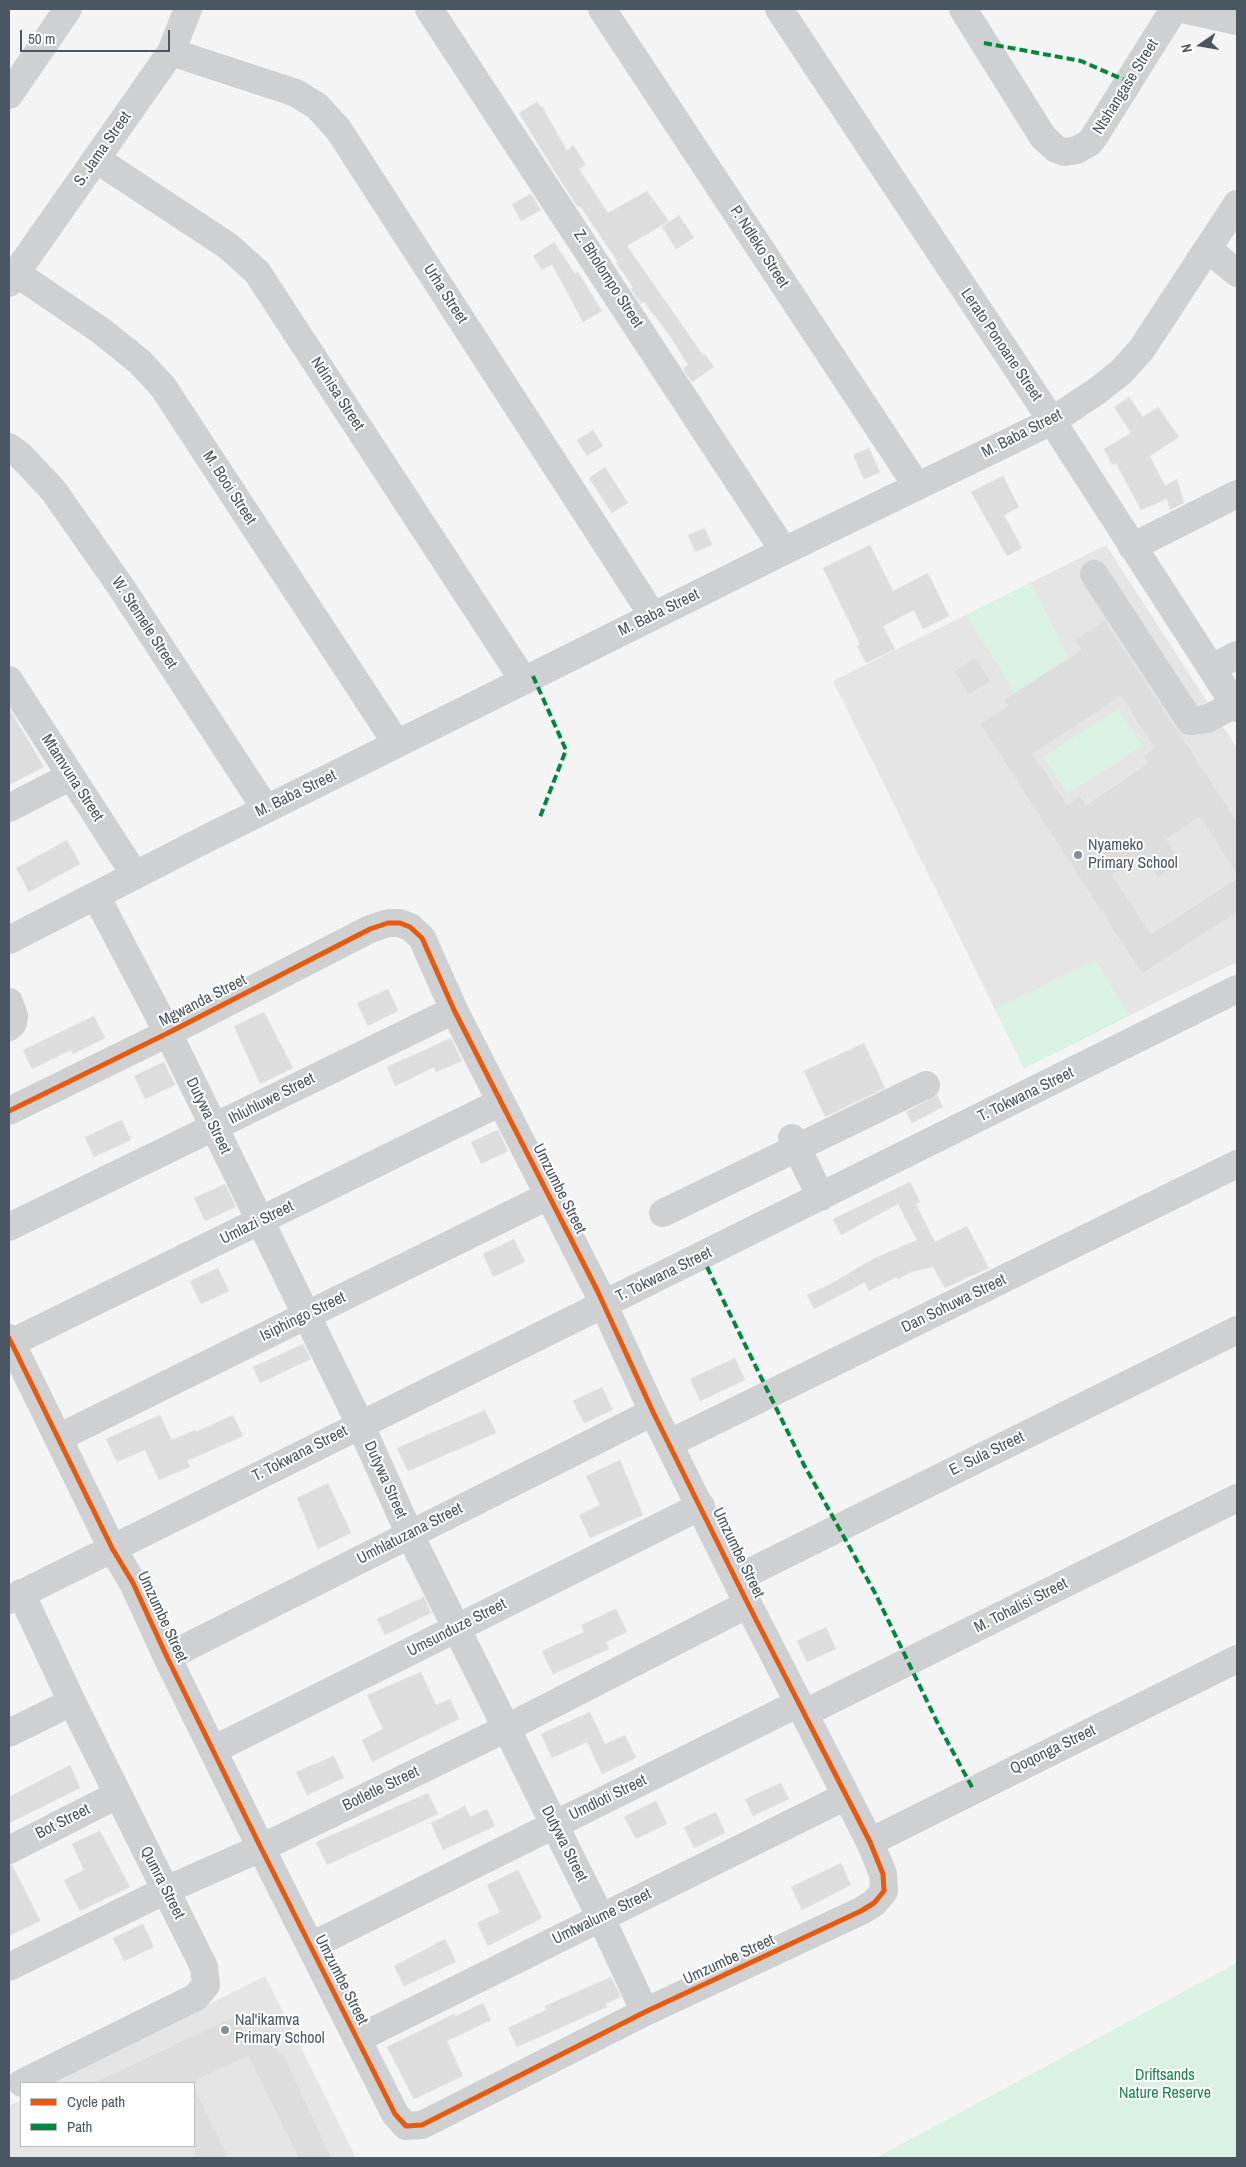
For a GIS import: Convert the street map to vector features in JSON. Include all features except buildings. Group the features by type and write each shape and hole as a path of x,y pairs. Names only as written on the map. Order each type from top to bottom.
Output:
{"street":[{"path":"9,96 68,9"},
{"name":"S. Jama Street","path":"12,278 171,52 188,9"},
{"name":"Z. Bholompo Street","path":"429,9 784,551"},
{"name":"P. Ndleko Street","path":"602,9 917,486"},
{"name":"Lerato Ponoane Street","path":"779,9 1052,421 1236,706"},
{"name":"Ntshangase Street","path":"963,9 1043,137 1056,149 1066,152 1077,150 1089,144 1174,9"},
{"path":"1182,9 1237,21"},
{"name":"Urha Street","path":"171,52 296,93 317,106 338,129 654,616"},
{"name":"Ndinisa Street","path":"96,159 228,246 257,272 524,681"},
{"name":"M. Baba Street","path":"9,940 134,875 784,551 1052,421 1097,391 1121,372 1141,350 1237,204"},
{"path":"1208,249 1237,273"},
{"name":"M. Booi Street","path":"12,278 100,330 140,362 163,387 397,744"},
{"name":"W. Stemele Street","path":"9,447 21,456 59,498 122,587 266,809"},
{"path":"1132,547 1237,494"},
{"path":"1094,574 1190,722 1207,719 1236,706"},
{"path":"1212,668 1237,655"},
{"name":"Mtamvuna Street","path":"10,685 134,875"},
{"path":"9,808 71,776"},
{"name":"Dutywa Street","path":"96,896 168,1033 213,1129 307,1315 360,1424 410,1535 646,2012"},
{"name":"Mgwanda Street","path":"9,1112 168,1033 370,928 388,923 400,923 410,927"},
{"name":"Umzumbe Street","path":"10,1341 112,1548 133,1583 167,1657 310,1946 395,2114 406,2126 422,2125 646,2012 874,1903 884,1891 883,1874 870,1842 748,1604 604,1305 454,1010 422,938 410,927"},
{"name":"T. Tokwana Street","path":"15,1596 1237,990"},
{"path":"9,1002 14,1016 13,1023 9,1027"},
{"name":"Ihluhluwe Street","path":"9,1227 454,1010"},
{"path":"663,1213 794,1143 926,1085"},
{"name":"Umlazi Street","path":"10,1341 260,1222 501,1102"},
{"path":"794,1143 821,1197"},
{"name":"Dan Sohuwa Street","path":"670,1443 1237,1164"},
{"name":"Isiphingo Street","path":"58,1438 548,1196"},
{"name":"E. Sula Street","path":"736,1579 1237,1330"},
{"name":"Umhlatuzana Street","path":"167,1657 654,1412"},
{"name":"M. Tohalisi Street","path":"802,1708 1237,1498"},
{"name":"Umsunduze Street","path":"213,1750 701,1506"},
{"name":"Qumra Street","path":"15,1596 72,1702 204,1967 206,1985 196,1998 24,2082"},
{"name":"Botletle Street","path":"9,1967 166,1890 261,1848 507,1728 748,1604"},
{"name":"Qoqonga Street","path":"870,1842 1237,1659"},
{"path":"9,1733 72,1702"},
{"name":"Umdloti Street","path":"310,1946 554,1824 802,1708"},
{"name":"Bot Street","path":"9,1850 117,1794"},
{"name":"Umtwalume Street","path":"357,2038 846,1796"}],"shaded area":[{"name":"Nyameko Primary School","path":"1106,545 1237,748 1237,962 1024,1068 833,681"},
{"name":"Nal'ikamva Primary School","path":"265,1976 356,2158 9,2158 9,2106 20,2100 20,2147 195,2147 195,2082 56,2082"}],"green space":[{"path":"1031,583 1069,658 1015,693 966,615"},
{"path":"1118,709 1142,746 1067,794 1043,757"},
{"path":"1096,960 1129,1016 1024,1068 995,1009"},
{"name":"Driftsands Nature Reserve","path":"1237,1963 1237,2158 876,2158"}],"marked path":[{"path":"984,43 1081,61 1129,82"},
{"path":"533,676 566,750 540,817"},
{"path":"707,1267 804,1465 875,1593 939,1726 973,1789"}],"cycle path":[{"path":"9,1111 168,1033 370,929 388,923 400,923 410,927 422,938 454,1010 597,1290 653,1412 748,1604 870,1842 883,1874 884,1891 874,1903 861,1911 645,2012 422,2125 406,2126 395,2114 261,1848 167,1657 133,1583 112,1548 9,1338"}],"place":[{"name":"Nyameko Primary School","path":"1078,855"},
{"name":"Nal'ikamva Primary School","path":"225,2030"}]}
